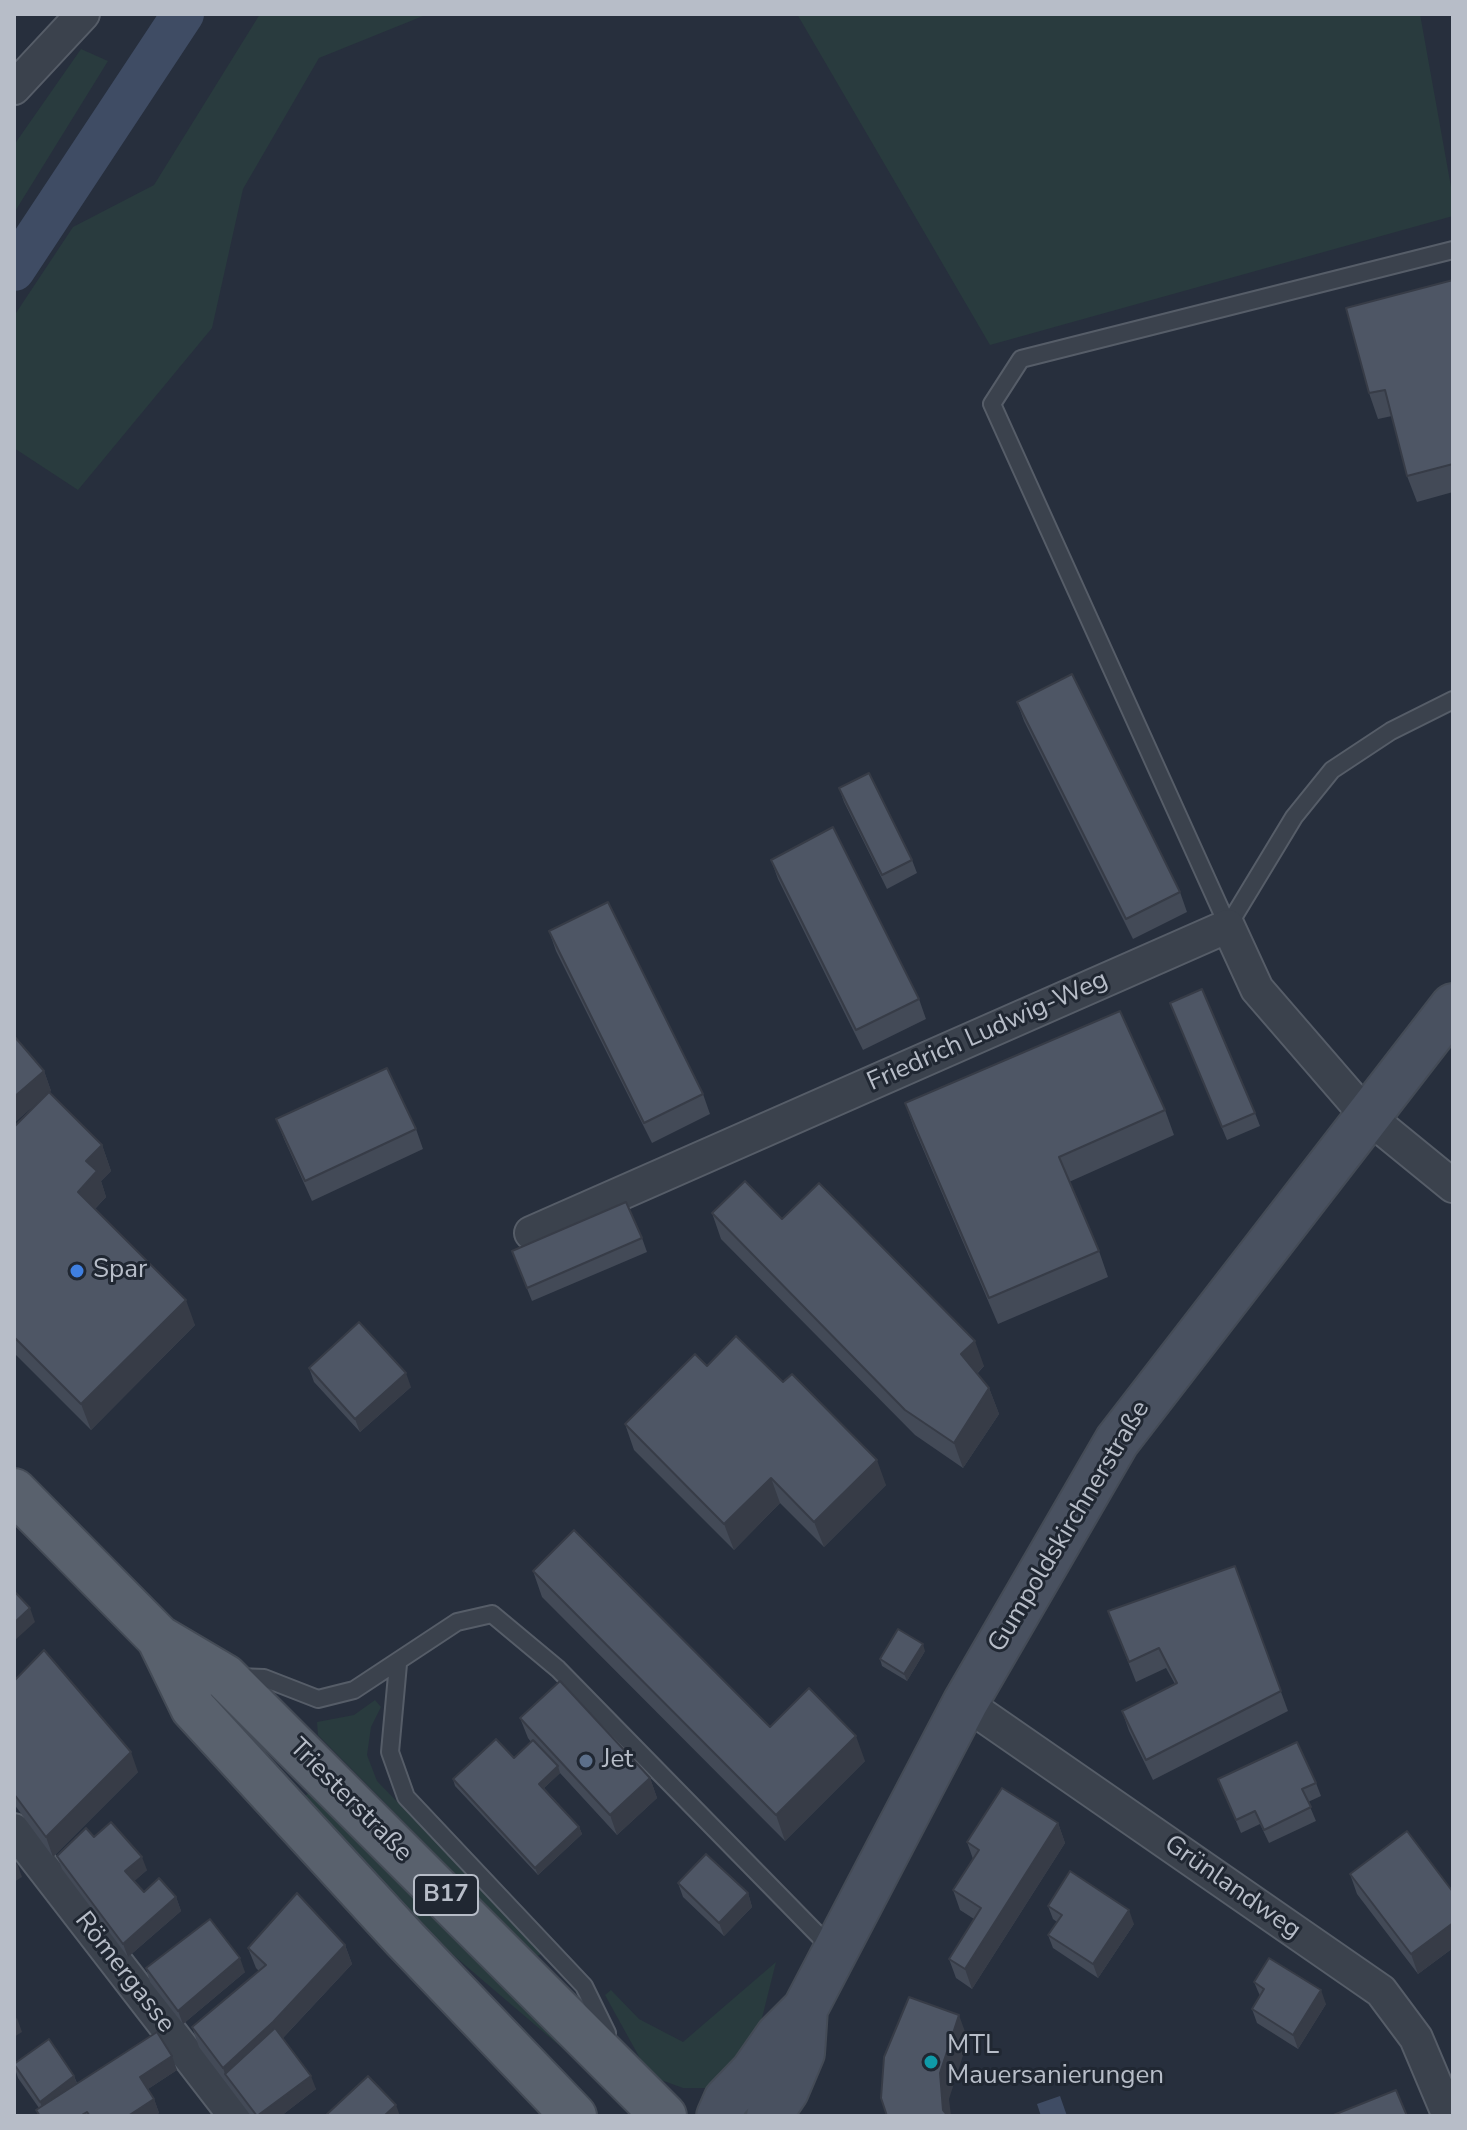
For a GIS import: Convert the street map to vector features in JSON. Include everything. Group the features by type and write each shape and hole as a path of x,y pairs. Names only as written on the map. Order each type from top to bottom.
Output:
{"main road":[{"name":"Triesterstraße","path":"14,1491 159,1638 225,1677 664,2116"},
{"name":"Triesterstraße","path":"159,1638 193,1708 404,1938 574,2116"}],"street":[{"path":"14,88 83,14"},
{"path":"1228,926 1257,989 1366,1115 1453,1186"},
{"name":"Friedrich Ludwig-Weg","path":"531,1233 1228,926"},
{"name":"Gumpoldskirchnerstraße","path":"719,2116 726,2100 753,2072 778,2036 805,2009 965,1703 1117,1441 1453,1006"},
{"name":"Grünlandweg","path":"965,1703 1381,1991 1416,2038 1449,2116"},
{"name":"Römergasse","path":"14,1830 235,2116"},
{"name":"Gumpoldskirchnerstraße","path":"769,2116 786,2091 802,2053 805,2009"}],"lane":[{"path":"1228,926 992,404 1021,359 1453,250"},
{"path":"1228,926 1294,817 1332,770 1391,731 1453,700"},
{"path":"225,1677 264,1678 318,1699 354,1690 398,1664 457,1622 492,1614 558,1669 834,1952"},
{"path":"398,1664 390,1752 406,1797 584,1986 607,2033 606,2057"}],"shaded area":[{"path":"260,14 428,14 319,58 243,189 212,328 78,490 14,448 14,316 73,227 154,185"},
{"path":"797,14 1420,14 1453,198 1453,216 990,345"},
{"path":"81,49 108,61 14,213 14,145"},
{"path":"375,1700 381,1707 371,1727 367,1755 377,1781 540,1949 540,1955 536,1956 318,1735 317,1722 354,1715"},
{"path":"311,1791 565,2042 561,2047 432,1937 307,1800 305,1796"},
{"path":"776,1962 755,2046 723,2081 705,2088 683,2088 661,2080 642,2062 605,1995 611,1990 639,2019 683,2042"}],"water":[{"path":"1060,2096 1067,2116 1041,2116 1037,2104"}],"building":[{"path":"1453,280 1453,464 1407,476 1385,390 1369,393 1346,308"},
{"path":"1072,674 1180,892 1126,919 1017,702"},
{"path":"869,773 912,860 882,875 839,788"},
{"path":"833,827 919,999 856,1030 771,860"},
{"path":"608,902 703,1094 644,1123 549,931"},
{"path":"1202,989 1255,1113 1222,1127 1170,1003"},
{"path":"1120,1011 1165,1110 1059,1157 1099,1251 989,1298 905,1103"},
{"path":"14,1036 44,1071 14,1097"},
{"path":"387,1068 416,1129 305,1181 276,1119"},
{"name":"Spar","path":"49,1092 102,1145 86,1161 97,1171 78,1192 186,1300 81,1404 14,1337 14,1127"},
{"path":"745,1181 782,1219 819,1183 975,1341 961,1354 989,1388 954,1443 905,1410 712,1213"},
{"path":"626,1202 642,1238 527,1288 512,1251"},
{"path":"359,1322 406,1373 355,1419 309,1368"},
{"path":"736,1336 783,1382 792,1374 877,1460 814,1522 771,1478 724,1524 625,1424 695,1354 707,1366"},
{"path":"574,1530 770,1727 809,1688 856,1736 776,1815 533,1571"},
{"path":"1235,1566 1281,1691 1146,1760 1122,1711 1177,1683 1159,1648 1129,1662 1108,1611"},
{"path":"14,1591 30,1608 14,1623"},
{"path":"898,1629 923,1644 904,1674 880,1659"},
{"path":"44,1650 131,1752 46,1837 14,1794 14,1681"},
{"name":"Jet","path":"560,1681 650,1778 610,1815 520,1718"},
{"path":"496,1739 514,1758 533,1740 558,1766 539,1784 579,1827 535,1868 453,1779"},
{"path":"1297,1742 1316,1783 1302,1789 1311,1807 1264,1830 1255,1811 1236,1820 1218,1779"},
{"path":"1002,1788 1058,1823 965,1969 949,1959 981,1908 953,1890 979,1850 967,1842"},
{"path":"111,1822 142,1857 125,1871 144,1892 159,1878 176,1897 123,1944 57,1856 86,1828 94,1837"},
{"path":"1407,1831 1453,1892 1453,1923 1411,1954 1350,1874"},
{"path":"706,1854 748,1893 719,1923 678,1883"},
{"path":"1070,1871 1129,1910 1093,1964 1048,1935 1062,1915 1048,1906"},
{"path":"297,1893 345,1945 273,2022 223,2068 192,2027 266,1965 248,1948"},
{"path":"210,1919 240,1958 178,2011 146,1968"},
{"path":"1269,1958 1321,1990 1293,2035 1252,2009 1264,1989 1254,1982"},
{"name":"MTL Mauersanierungen","path":"909,1997 959,2015 940,2073 943,2110 948,2116 887,2116 881,2098 884,2057"},
{"path":"275,2028 311,2076 257,2116 225,2074"},
{"path":"157,2032 172,2056 140,2077 154,2099 128,2116 90,2116 87,2112 80,2116 40,2116 36,2110"},
{"path":"49,2039 74,2076 40,2102 14,2064"},
{"path":"368,2076 396,2105 384,2116 325,2116"},
{"path":"1396,2090 1407,2116 1331,2116"}],"waterway":[{"path":"14,270 183,14"}],"place":[{"name":"Spar","path":"77,1271"},
{"name":"Jet","path":"586,1761"},
{"name":"MTL Mauersanierungen","path":"931,2062"}]}
